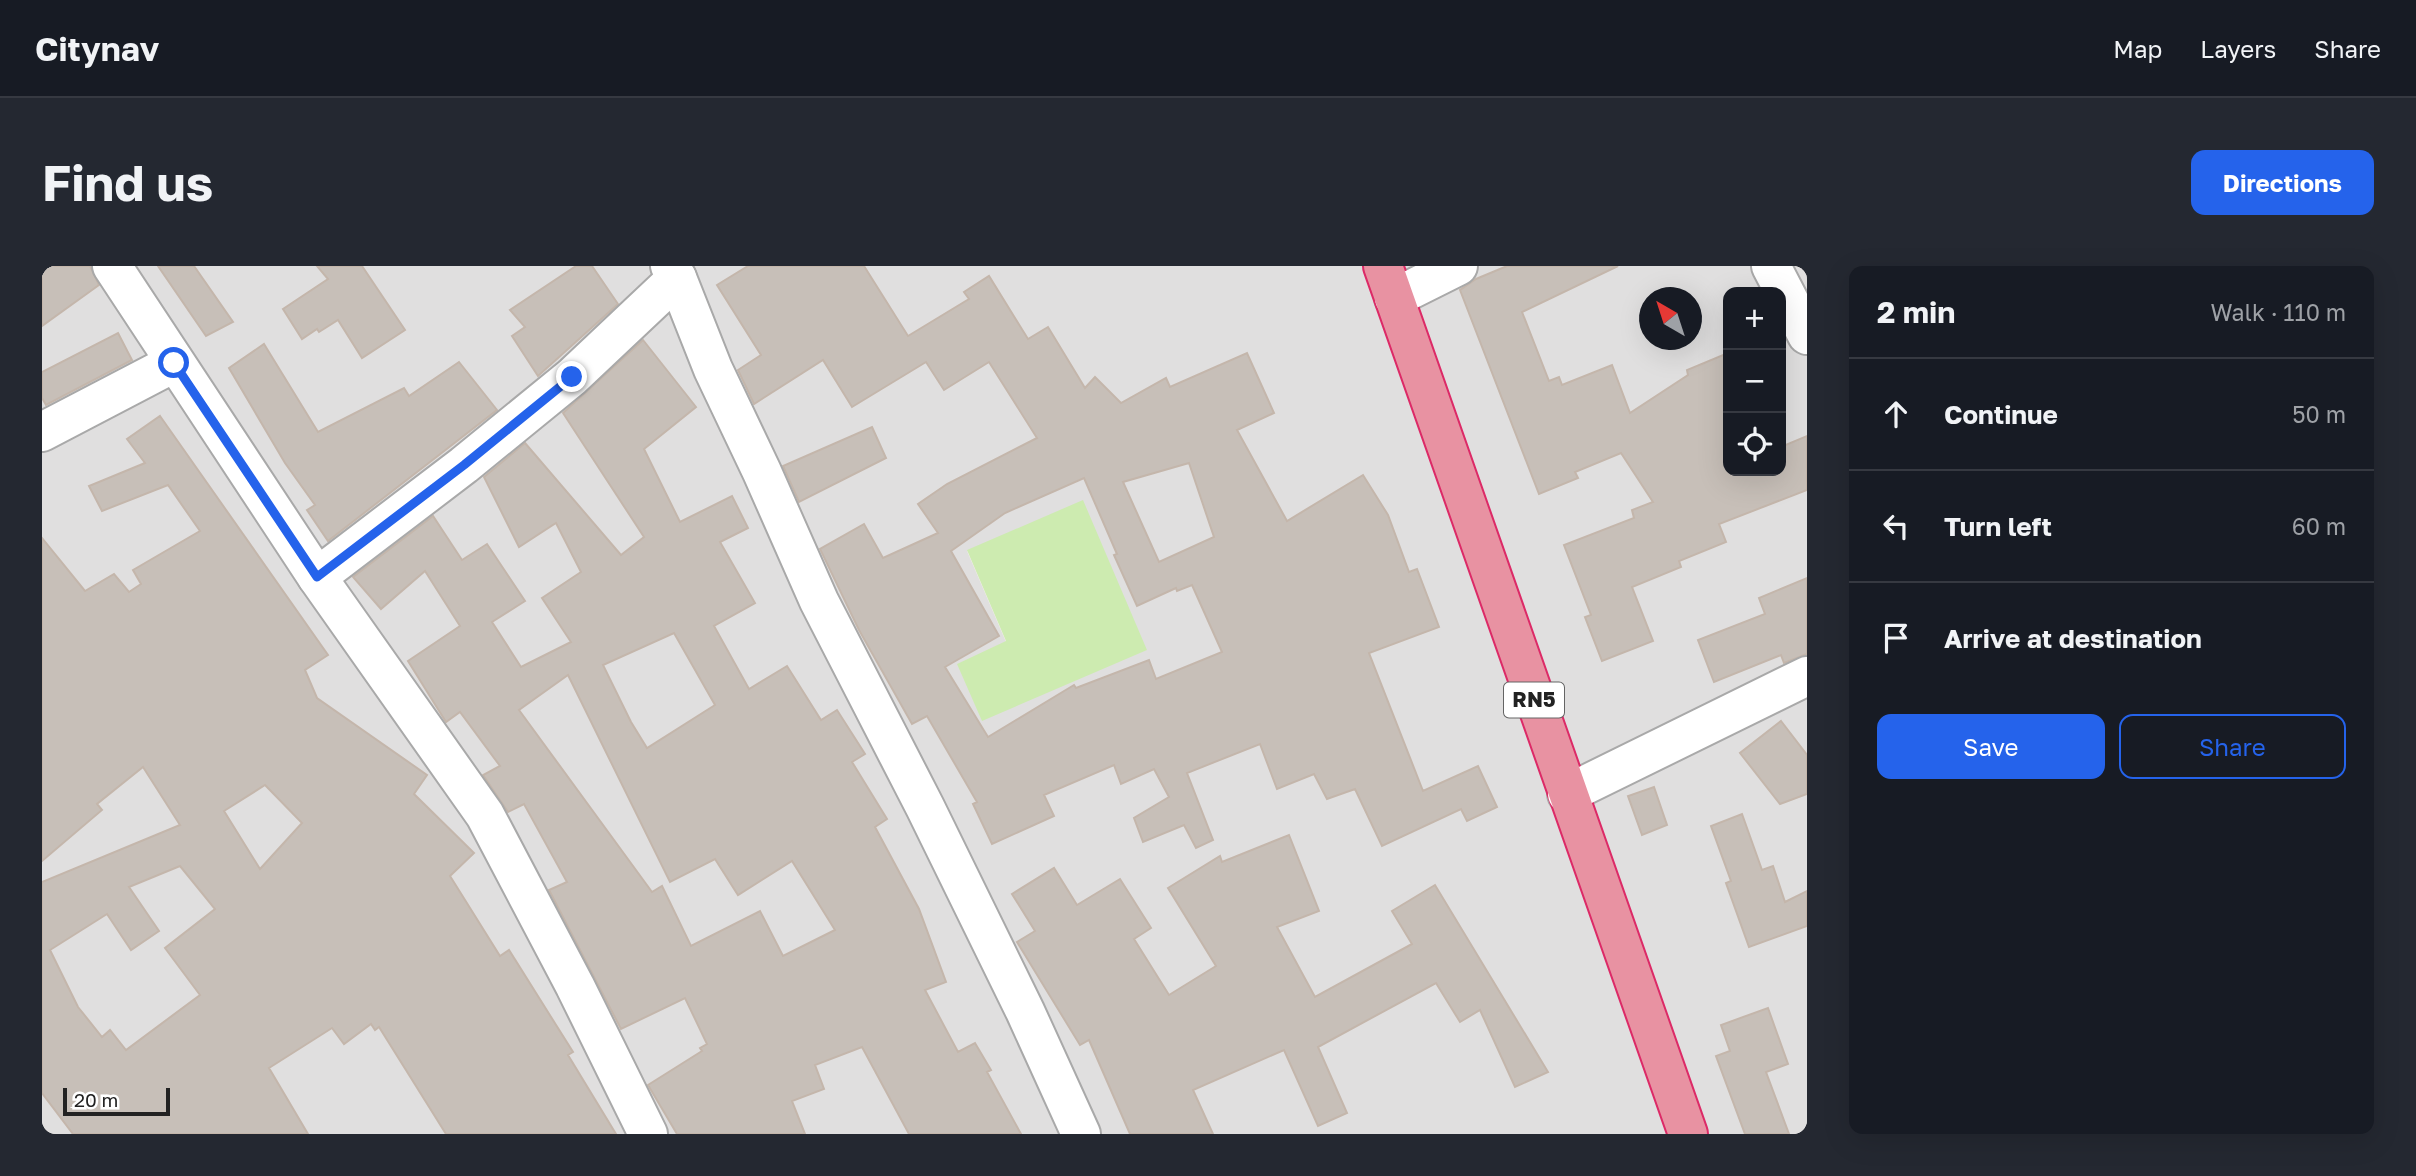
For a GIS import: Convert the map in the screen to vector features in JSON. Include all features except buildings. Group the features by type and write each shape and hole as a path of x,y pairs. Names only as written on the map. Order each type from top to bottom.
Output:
{"highway":[{"name":"RN5","path":"1388,282 1688,1134"}],"street":[{"path":"112,266 317,577 485,815 575,986 648,1134"},
{"path":"1388,282 1458,266"},
{"path":"1771,266 1807,335"},
{"path":"317,577 464,465 572,377 674,272 713,369 819,601 925,807 1025,1011 1081,1134"},
{"path":"42,432 174,363"},
{"path":"1567,794 1807,676"}],"shaded area":[{"path":"42,266 1807,266 1807,1134 42,1134","holes":["967,551 1147,650 1006,642"]}],"green space":[{"path":"1083,500 1147,650 982,721 957,664 1006,641 967,550"}],"route":[{"path":"174,363 317,577 464,465 572,377"}]}
